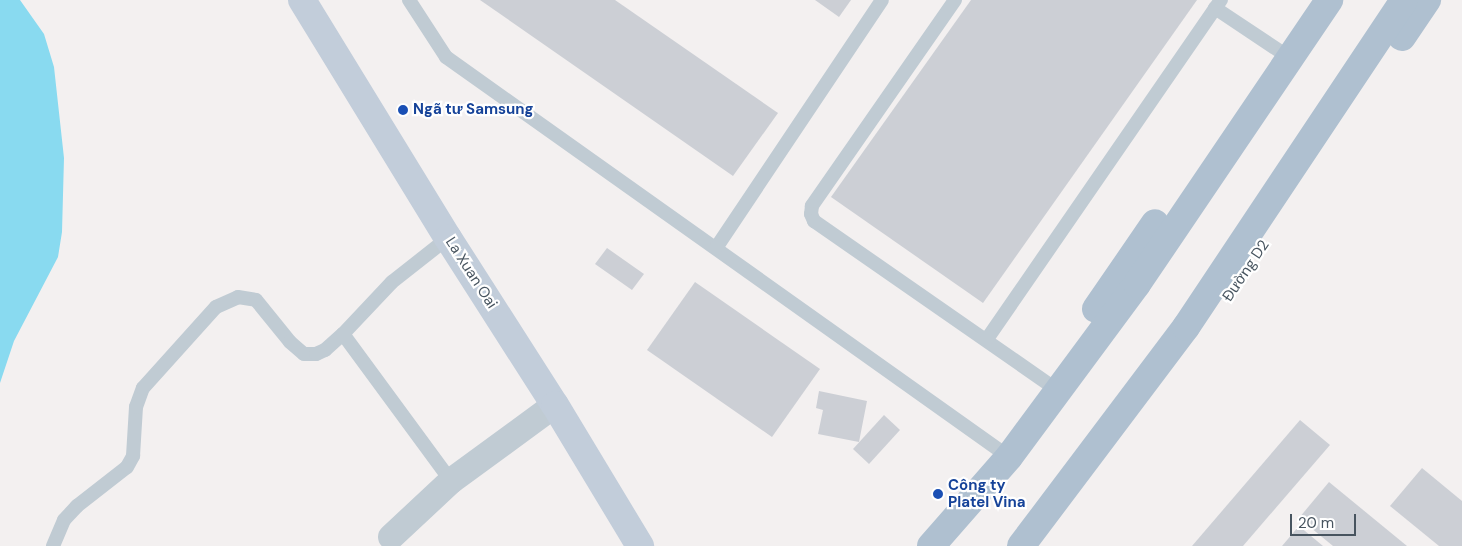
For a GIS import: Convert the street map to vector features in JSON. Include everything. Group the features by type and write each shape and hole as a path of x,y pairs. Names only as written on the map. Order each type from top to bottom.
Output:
{"main road":[{"name":"La Xuan Oai","path":"302,0 448,238 555,405 640,546"},
{"path":"931,546 1009,457 1137,284 1329,0"},
{"name":"Đường D2","path":"1021,546 1186,327 1404,0"},
{"name":"Đường D2","path":"1043,518 1065,513 1075,505 1206,331 1427,0"}],"street":[{"path":"391,536 451,481 555,405"}],"lane":[{"path":"409,0 446,57 1009,457"},
{"path":"716,248 882,0"},
{"path":"954,0 812,206 811,214 814,221 987,339 1057,390"},
{"path":"987,339 1218,4 1283,68"},
{"path":"53,546 64,520 77,506 127,467 133,456 136,407 143,388 216,307 234,297 251,297 290,342 304,354 316,354 325,350 343,334 392,282 448,238"},
{"path":"343,334 451,481"}],"water":[{"path":"0,0 20,0 44,34 54,67 64,158 62,232 58,257 14,341 0,383"}],"building":[{"path":"480,0 615,0 778,113 733,176"},
{"path":"815,0 851,0 839,17"},
{"path":"971,0 1197,0 983,303 831,197"},
{"path":"607,248 644,274 632,290 595,264"},
{"path":"695,282 820,369 772,437 647,350"},
{"path":"819,391 867,401 859,442 818,434 823,410 816,408"},
{"path":"884,415 900,430 869,464 853,449"},
{"path":"1300,420 1330,445 1243,546 1192,546"},
{"path":"1422,468 1462,501 1462,546 1439,546 1390,506"},
{"path":"1329,482 1407,546 1333,546 1299,518"},
{"path":"1299,526 1323,546 1282,546"}],"place":[{"name":"Ngã tư Samsung","path":"403,110"},
{"name":"Công ty Platel Vina","path":"938,494"}]}
